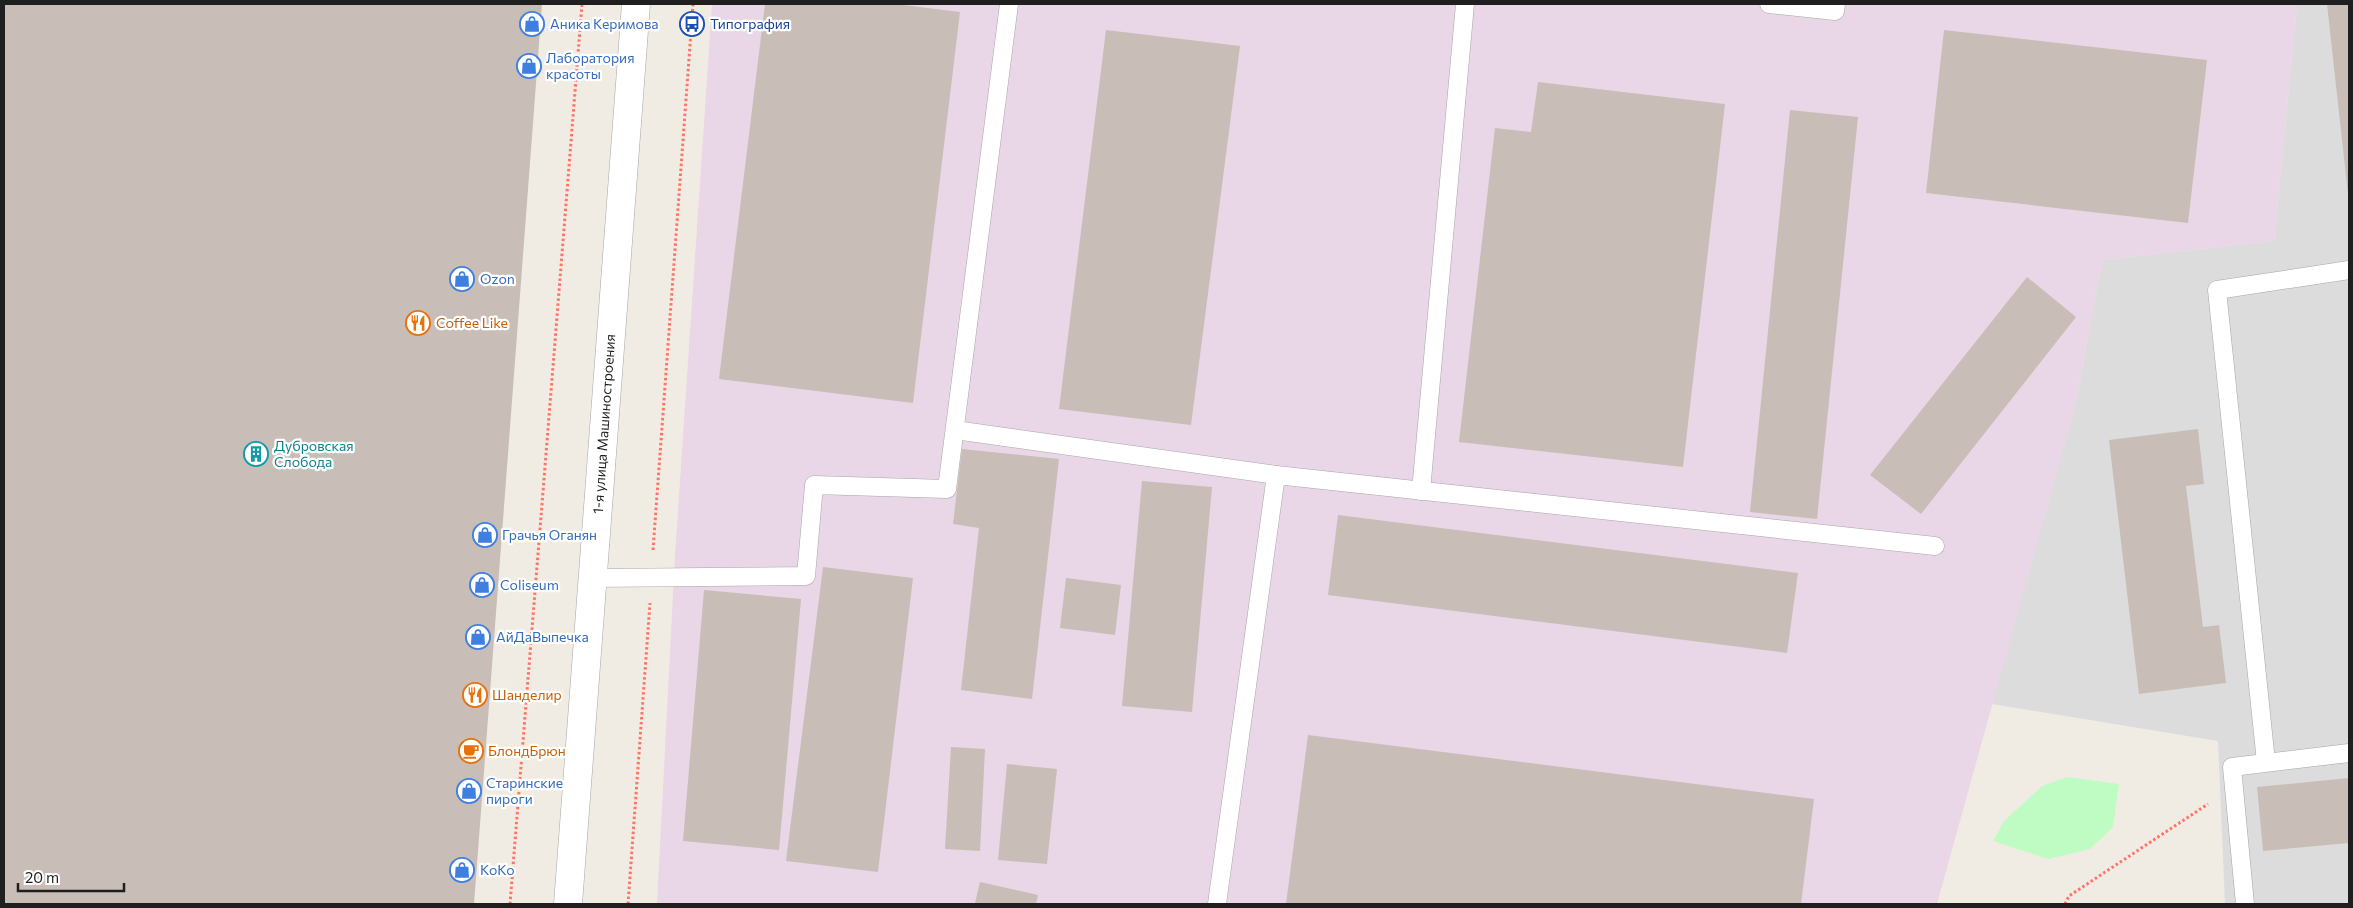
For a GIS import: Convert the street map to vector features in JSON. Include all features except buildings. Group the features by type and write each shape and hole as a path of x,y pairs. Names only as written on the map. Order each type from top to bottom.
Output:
{"street":[{"name":"1-я улица Машиностроения","path":"568,904 636,4"}],"lane":[{"path":"592,578 806,576 814,486 947,489 1009,4"},
{"path":"1421,490 1466,4"},
{"path":"1769,4 1835,11 1836,4"},
{"path":"2266,762 2217,290 2349,270"},
{"path":"955,430 1276,475 1935,546"},
{"path":"1217,904 1276,475"},
{"path":"2245,904 2232,767 2349,752"}],"path":[{"path":"510,904 582,4"},
{"path":"628,904 692,4"},
{"path":"2065,904 2069,896 2234,787"}],"shaded area":[{"path":"712,4 2297,4 2274,241 2102,260 2076,402 1937,904 657,904 675,556"},
{"path":"2297,4 2349,4 2349,904 2225,904 2218,741 1992,704 2076,402 2102,260 2274,241"}],"green space":[{"path":"2067,777 2119,784 2113,827 2090,849 2048,859 1993,841 2004,821 2042,786"}],"place":[{"name":"Аника Керимова","path":"532,24"},
{"name":"Типография","path":"692,24"},
{"name":"Лаборатория красоты","path":"529,66"},
{"name":"Ozon","path":"462,279"},
{"name":"Coffee Like","path":"418,323"},
{"name":"Дубровская Слобода","path":"256,454"},
{"name":"Грачья Оганян","path":"485,535"},
{"name":"Coliseum","path":"482,585"},
{"name":"АйДаВыпечка","path":"478,637"},
{"name":"Шанделир","path":"475,695"},
{"name":"БлондБрюн","path":"471,751"},
{"name":"Старинские пироги","path":"469,791"},
{"name":"КоКо","path":"462,870"}]}
